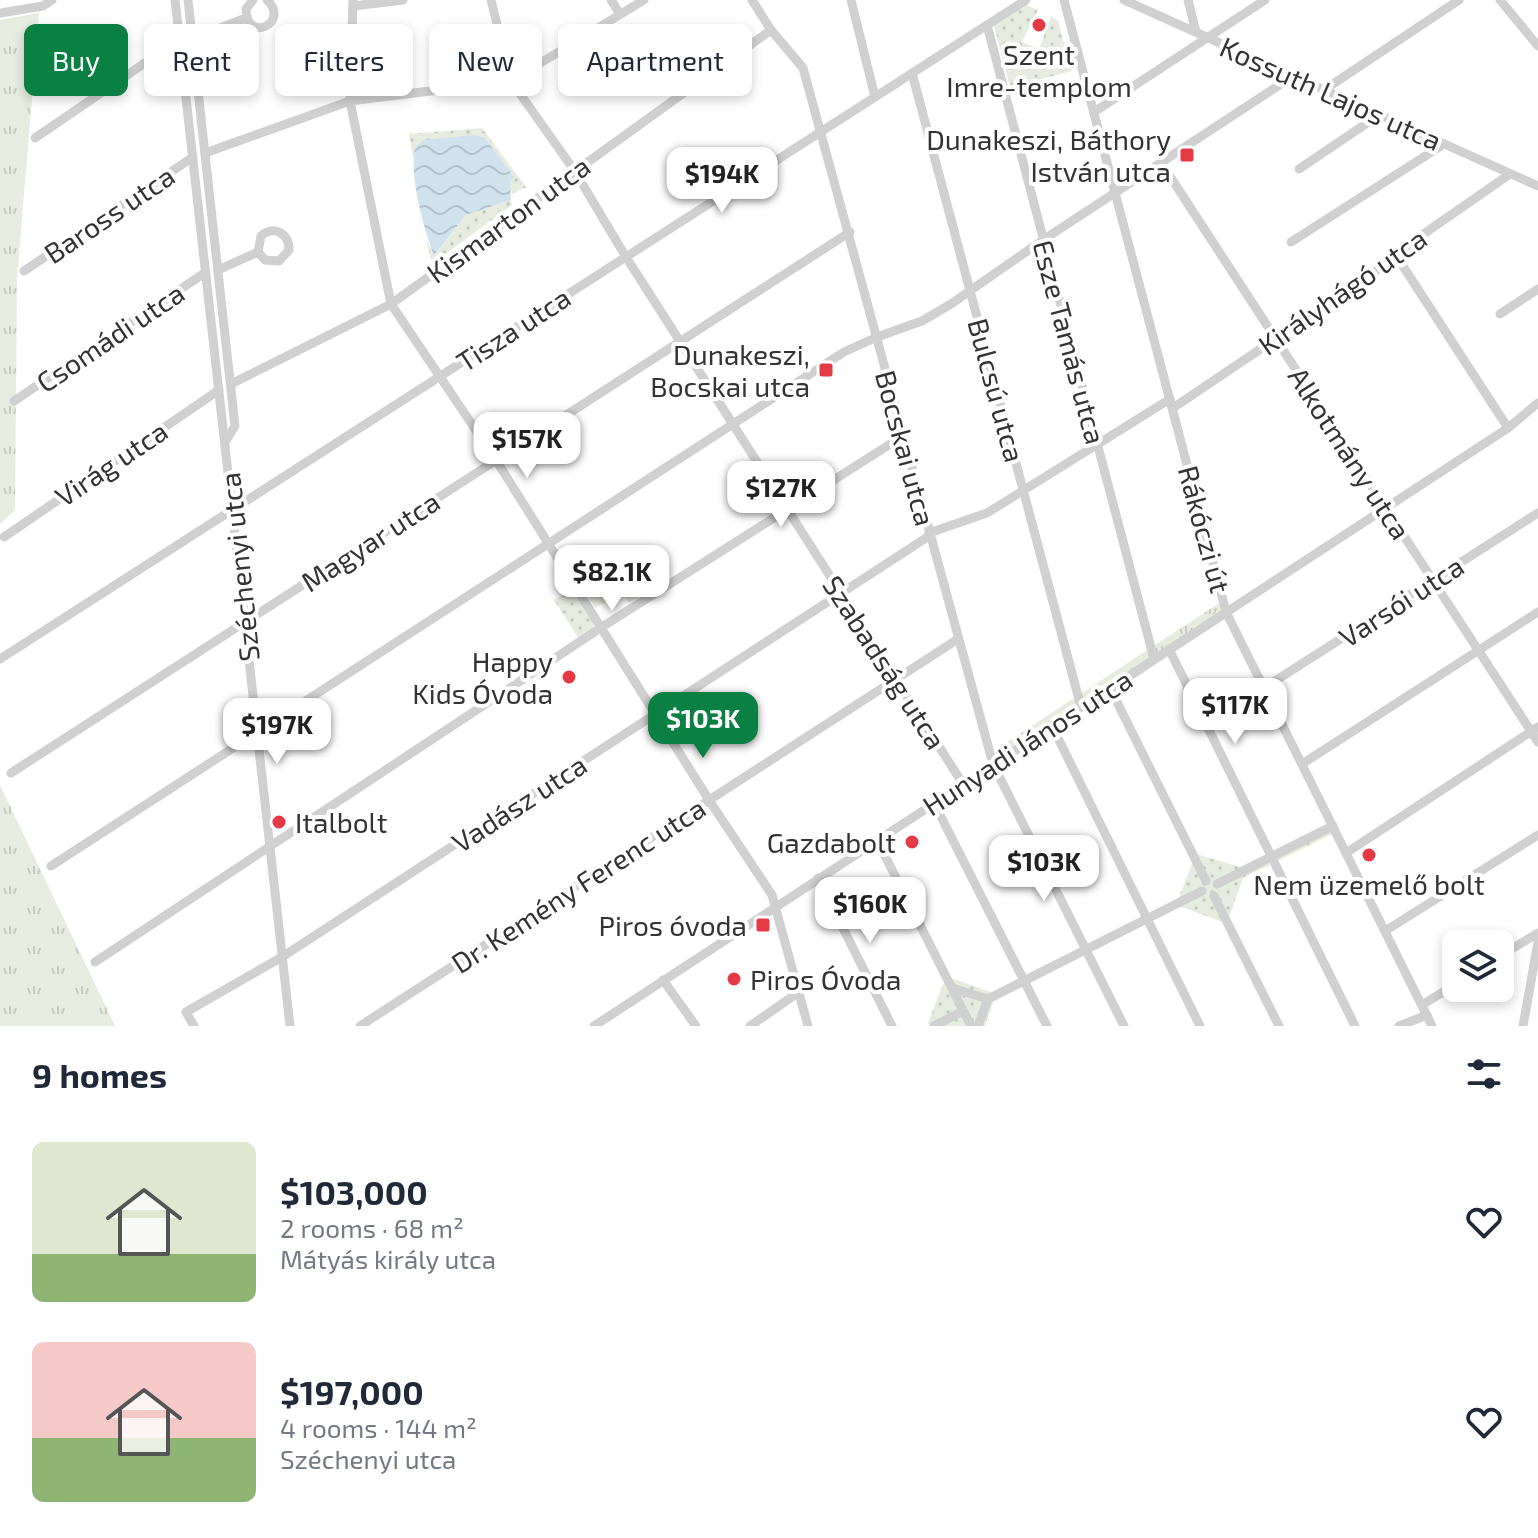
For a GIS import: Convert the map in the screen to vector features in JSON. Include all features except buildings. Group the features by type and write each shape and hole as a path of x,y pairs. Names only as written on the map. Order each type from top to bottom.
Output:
{"street":[{"path":"0,13 43,6 52,0"},
{"name":"Széchenyi utca","path":"175,0 178,24"},
{"name":"Széchenyi utca","path":"188,0 190,24"},
{"path":"246,18 246,9 253,0"},
{"path":"246,18 257,27 270,23 274,10 267,0"},
{"path":"403,0 353,3 350,101 391,304 496,460 655,715 766,885 808,1026"},
{"path":"491,0 497,24"},
{"path":"611,0 620,14"},
{"path":"542,62 644,0"},
{"name":"Bocskai utca","path":"752,0 771,30 803,68 993,764 1124,1026"},
{"path":"851,0 875,97"},
{"name":"Tisza utca","path":"0,659 1026,0"},
{"name":"Rákóczi út","path":"1064,0 1226,612 1432,1026"},
{"name":"Kossuth Lajos utca","path":"1124,0 1538,186"},
{"path":"1188,0 1196,32"},
{"path":"1094,112 1265,0"},
{"path":"1500,0 1538,46"},
{"path":"1324,90 1456,1"},
{"path":"231,24 246,18"},
{"name":"Esze Tamás utca","path":"987,25 1154,659"},
{"name":"Kismarton utca","path":"231,384 391,304 771,30"},
{"path":"35,138 144,64"},
{"name":"Bulcsú utca","path":"912,73 1081,707"},
{"path":"51,866 844,352 922,321 971,291 1043,240 1293,76"},
{"path":"205,153 350,101 429,91"},
{"name":"Széchenyi utca","path":"186,96 290,1026"},
{"name":"Széchenyi utca","path":"198,96 235,426 225,442"},
{"name":"Szabadság utca","path":"522,96 574,170 626,257 963,784"},
{"path":"1299,169 1379,115"},
{"path":"1291,242 1444,144"},
{"name":"Baross utca","path":"24,271 193,157"},
{"name":"Alkotmány utca","path":"1162,164 1478,650 1535,729 1538,742"},
{"name":"Királyhágó utca","path":"929,534 987,513 1171,403 1397,257 1399,251 1510,174"},
{"name":"Magyar utca","path":"11,773 850,232"},
{"path":"218,270 258,252"},
{"path":"1397,257 1508,428"},
{"name":"Csomádi utca","path":"14,401 206,272"},
{"path":"1500,314 1538,289"},
{"name":"Virág utca","path":"4,537 219,390"},
{"name":"Hunyadi János utca","path":"594,1026 1508,428 1538,403"},
{"path":"95,962 602,627 903,436"},
{"name":"Varsói utca","path":"1264,688 1538,513"},
{"name":"Vadász utca","path":"194,1026 186,1012 282,957 929,534"},
{"path":"1302,764 1538,612"},
{"name":"Dr. Kemény Ferenc utca","path":"360,1026 958,639"},
{"path":"1169,649 1355,1026"},
{"path":"1110,688 1206,881"},
{"path":"1052,726 1200,1026"},
{"path":"1346,853 1535,729"},
{"path":"934,803 1047,1026"},
{"path":"1217,884 1333,826"},
{"path":"1385,931 1538,835"},
{"path":"877,840 971,1026"},
{"path":"818,878 892,1026"},
{"path":"1212,880 1217,884 1219,890 1214,896 1206,896 1202,891 1206,881 1212,880"},
{"path":"978,1026 988,999 1202,891"},
{"path":"1214,896 1279,1026"},
{"path":"1514,948 1538,933"},
{"path":"1523,1026 1538,942"},
{"path":"663,980 696,1026"},
{"path":"952,988 988,999"},
{"path":"750,1026 799,992"},
{"path":"1422,1005 1442,993"},
{"path":"934,1026 963,1011"},
{"path":"1399,1026 1427,1015"}],"green space":[{"path":"1026,5 1038,10 1022,42 1039,49 1051,16 1058,21 1072,71 1010,87 994,26"},
{"path":"39,13 38,24 24,24 24,96 32,96 17,278 15,510 0,524 0,20"},
{"path":"482,128 527,188 513,194 509,188 510,181 415,147 413,157 409,134"},
{"path":"511,200 512,205 436,261 431,260 426,240 435,254 466,215"},
{"path":"603,570 614,586 635,573 647,592 629,603 622,593 595,608 581,583"},
{"path":"572,588 594,622 593,629 579,639 554,600"},
{"path":"1219,603 1225,619 1001,766 995,750"},
{"path":"0,785 115,1026 0,1026"},
{"path":"1326,824 1332,834 1243,878 1225,923 1179,906 1177,902 1196,854 1240,867"},
{"path":"954,979 991,992 993,1003 985,1026 930,1026 928,1023 943,984"}],"water":[{"path":"475,135 485,138 514,177 510,181 511,200 466,215 434,255 415,186 415,147 424,140"}],"place":[{"name":"Szent Imre-templom","path":"1039,25"},
{"name":"Dunakeszi, Báthory István utca","path":"1187,155"},
{"name":"Dunakeszi, Bocskai utca","path":"826,370"},
{"name":"Happy Kids Óvoda","path":"569,677"},
{"name":"Italbolt","path":"279,822"},
{"name":"Gazdabolt","path":"912,842"},
{"name":"Nem üzemelő bolt","path":"1369,855"},
{"name":"Piros óvoda","path":"763,925"},
{"name":"Piros Óvoda","path":"734,979"}]}
